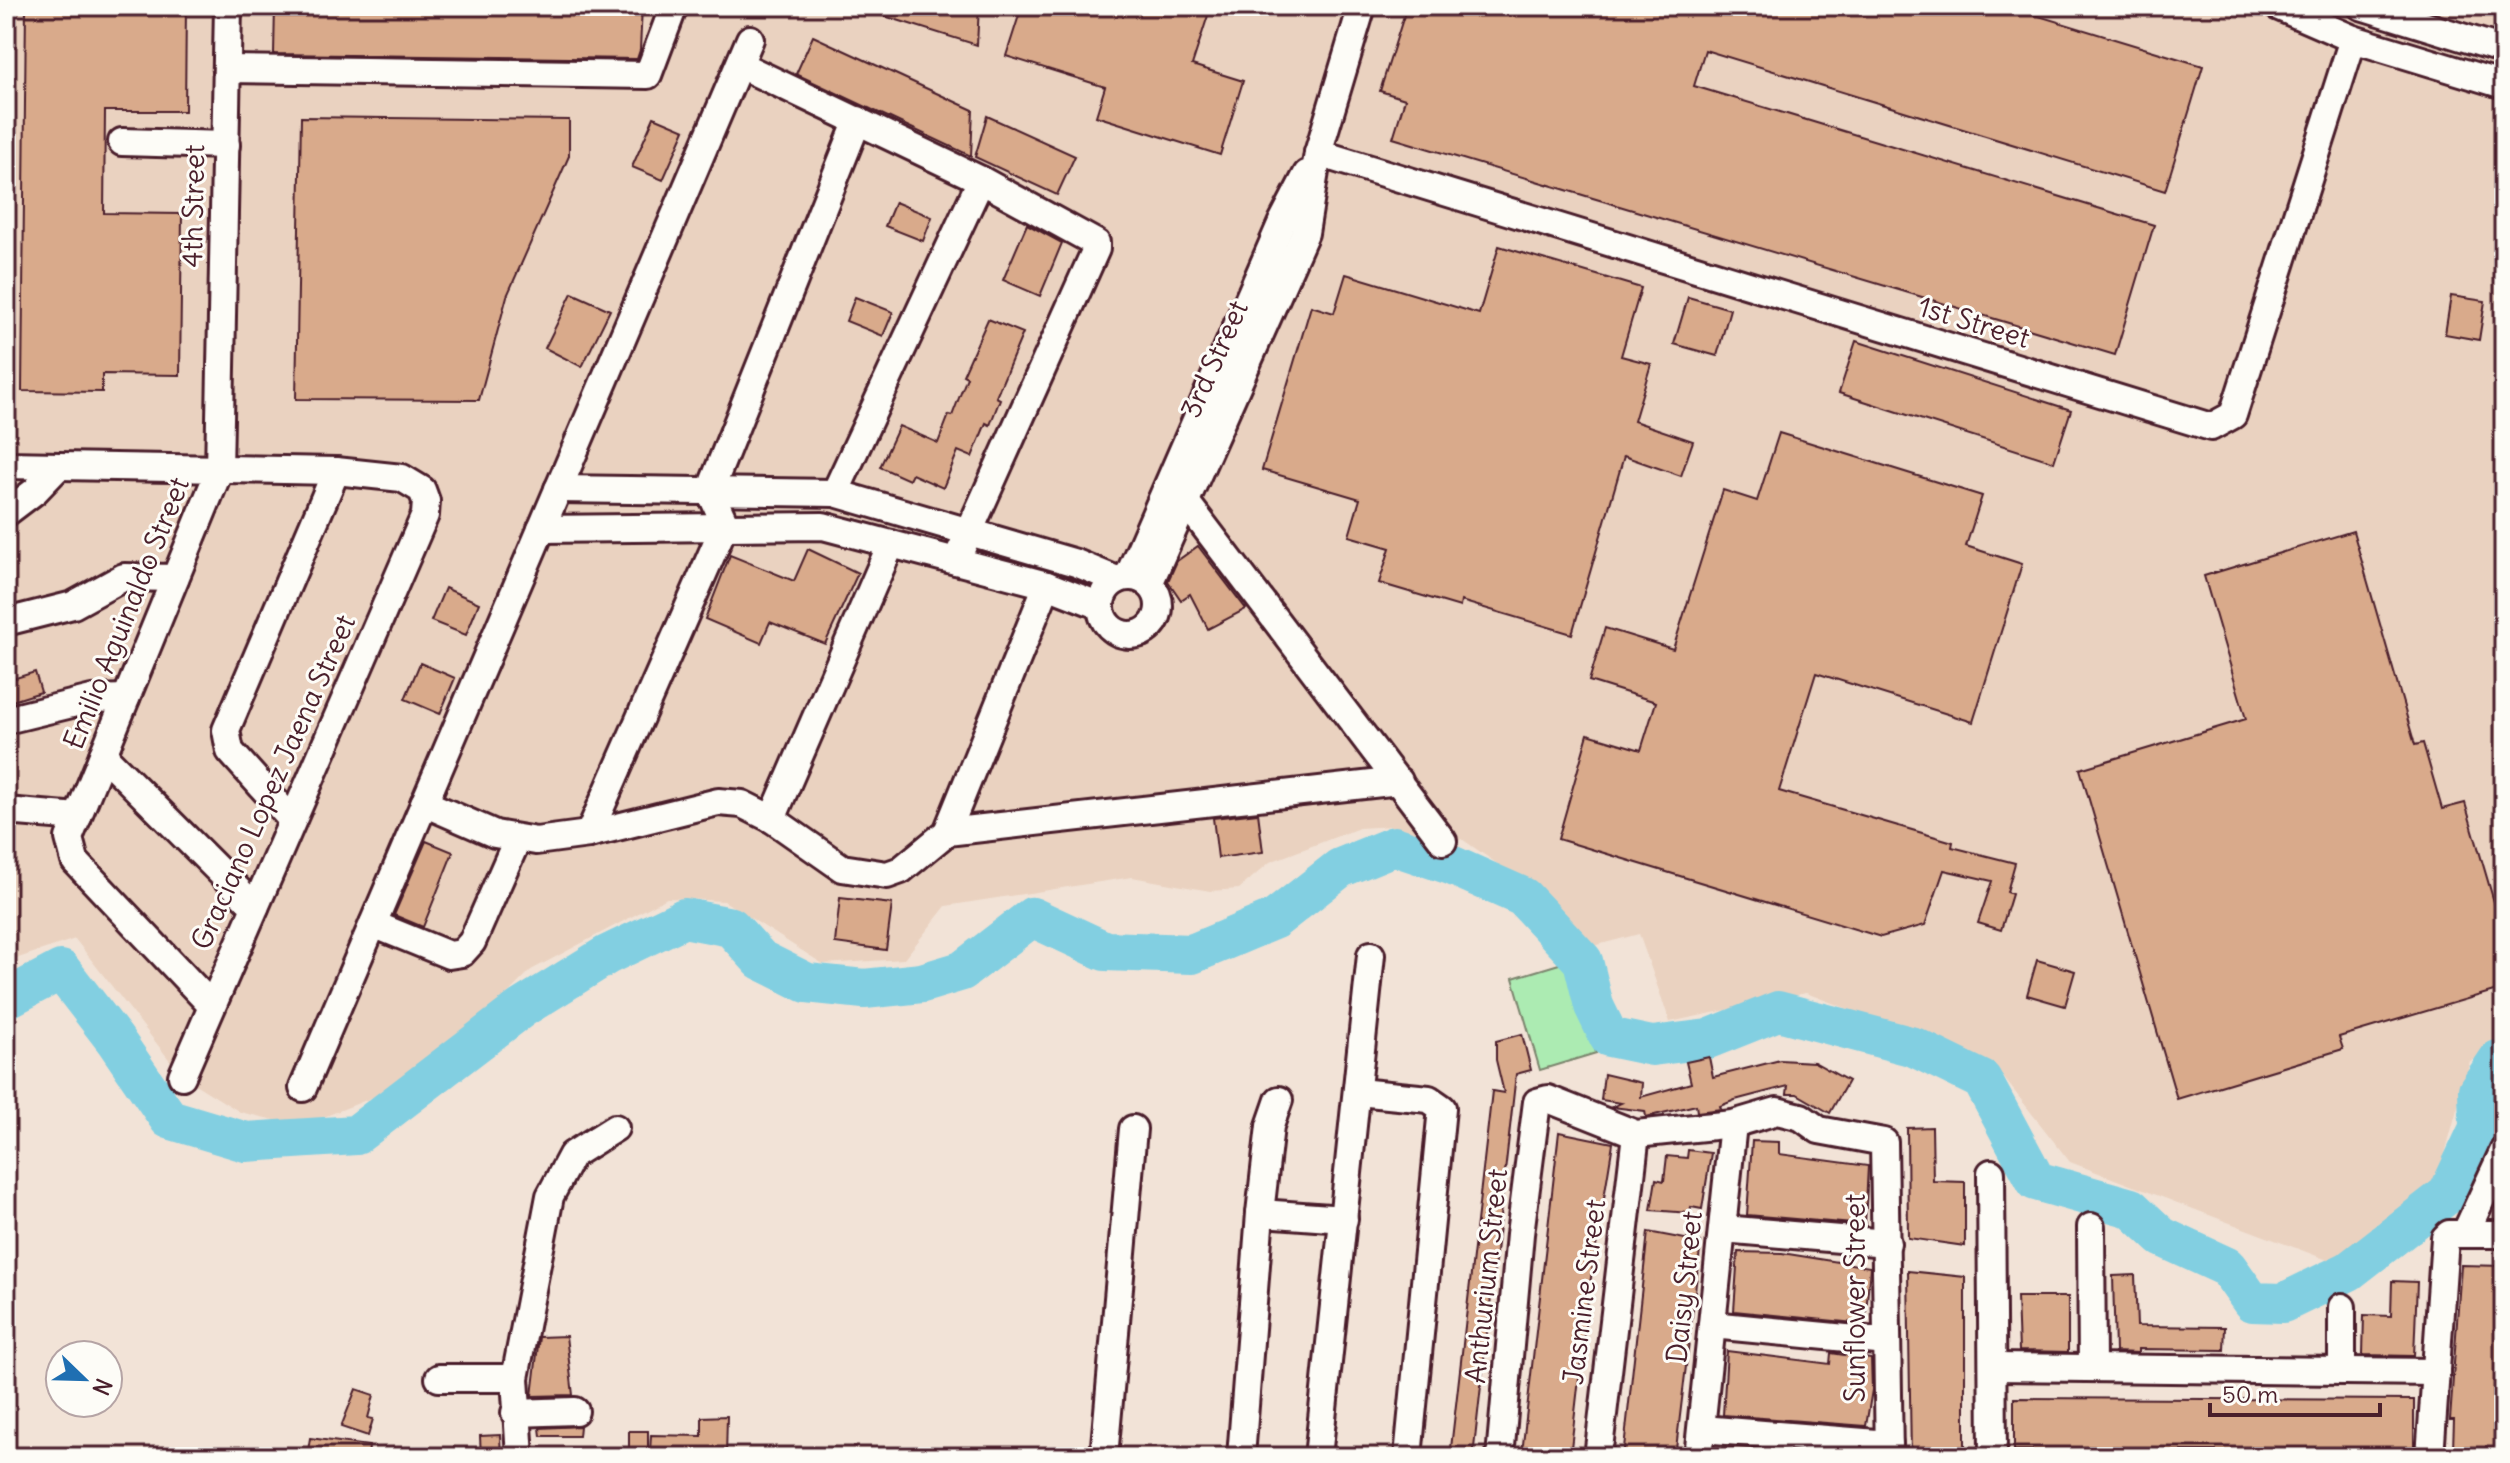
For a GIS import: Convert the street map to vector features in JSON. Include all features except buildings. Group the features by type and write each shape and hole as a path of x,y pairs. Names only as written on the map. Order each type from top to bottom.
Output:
{"street":[{"name":"4th Street","path":"221,407 228,6"},
{"path":"228,69 648,75 674,6"},
{"name":"3rd Street","path":"1132,580 1176,498 1282,222 1318,153 1362,6"},
{"path":"2277,6 2353,39 2504,85"},
{"path":"2361,6 2504,50"},
{"path":"303,1088 750,39"},
{"name":"1st Street","path":"1318,153 2211,427 2233,415 2353,39"},
{"path":"740,65 981,180 1092,238 1096,249 956,561"},
{"path":"589,834 725,524 710,491 858,120"},
{"path":"122,142 226,145"},
{"path":"835,493 981,180"},
{"name":"Emilio Aguinaldo Street","path":"73,828 219,471 221,407"},
{"path":"6,465 336,471 226,730 230,751 291,819"},
{"path":"6,513 35,491 58,467"},
{"name":"Graciano Lopez Jaena Street","path":"182,1076 425,515 426,501 422,490 413,482 336,471"},
{"path":"558,489 835,493 1132,580 1160,604 1158,615 1147,630 1130,636 1112,630 1102,615 1101,606 1108,586 1132,580"},
{"path":"1176,498 1443,841"},
{"path":"541,529 725,524 823,526 1047,585 1101,606"},
{"path":"772,819 891,544"},
{"path":"6,622 73,605 124,577 175,578"},
{"path":"424,803 517,840 589,834 718,802 742,804 772,819 842,868 887,875 901,870 947,832 1047,585"},
{"path":"6,720 92,699 126,698"},
{"path":"103,755 255,907"},
{"path":"947,832 1399,781"},
{"path":"6,811 73,828 75,861 211,1005"},
{"path":"373,924 449,955 462,953 472,942 517,840"},
{"path":"1318,1457 1371,955"},
{"path":"1358,1092 1429,1099 1442,1108 1408,1457"},
{"name":"Anthurium Street","path":"1500,1457 1520,1234 1537,1102 1548,1099 1636,1134"},
{"path":"1241,1457 1260,1213 1270,1126 1279,1100"},
{"name":"Sunflower Street","path":"1733,1124 1777,1111 1801,1117 1819,1130 1881,1140 1886,1147 1889,1450"},
{"path":"1636,1134 1733,1124"},
{"name":"Daisy Street","path":"1698,1457 1733,1124"},
{"path":"520,1457 515,1378 550,1196 572,1155 615,1128"},
{"path":"1104,1457 1133,1129"},
{"name":"Jasmine Street","path":"1598,1457 1636,1134"},
{"path":"2430,1457 2443,1244 2457,1234 2504,1150"},
{"path":"1991,1173 1993,1457"},
{"path":"1260,1213 1344,1219"},
{"path":"2091,1227 2092,1368"},
{"path":"1723,1229 1887,1243"},
{"path":"2457,1234 2504,1234"},
{"path":"2342,1307 2342,1371"},
{"path":"1712,1325 1887,1342"},
{"path":"1993,1367 2436,1372"},
{"path":"439,1378 515,1378"},
{"path":"515,1413 575,1411"},
{"path":"1702,1429 1889,1450"}],"shaded area":[{"path":"6,6 2504,6 2504,1046 2470,1061 2433,1198 2330,1261 2070,1162 1993,1064 1806,993 1670,1022 1639,934 1586,948 1530,887 1462,839 1441,849 1392,826 1359,828 1270,862 1239,889 1210,891 1132,877 946,906 904,959 823,964 724,901 667,898 531,970 468,1034 384,1093 316,1120 279,1121 240,1112 182,1076 75,939 6,962"}],"green space":[{"path":"1569,961 1596,1053 1540,1070 1513,978"}],"waterway":[{"path":"6,999 61,970 115,1040 169,1119 246,1142 356,1135 522,1008 607,955 684,918 731,927 761,960 807,983 864,989 922,983 962,971 1032,917 1105,951 1192,954 1275,919 1340,868 1394,846 1451,865 1523,897 1583,961 1594,1006 1609,1037 1652,1046 1708,1039 1778,1011 1914,1047 1982,1080 2036,1181 2131,1208 2162,1237 2227,1267 2252,1302 2283,1303 2349,1271 2448,1194 2479,1128 2478,1090 2498,1060 2504,1058"}]}
